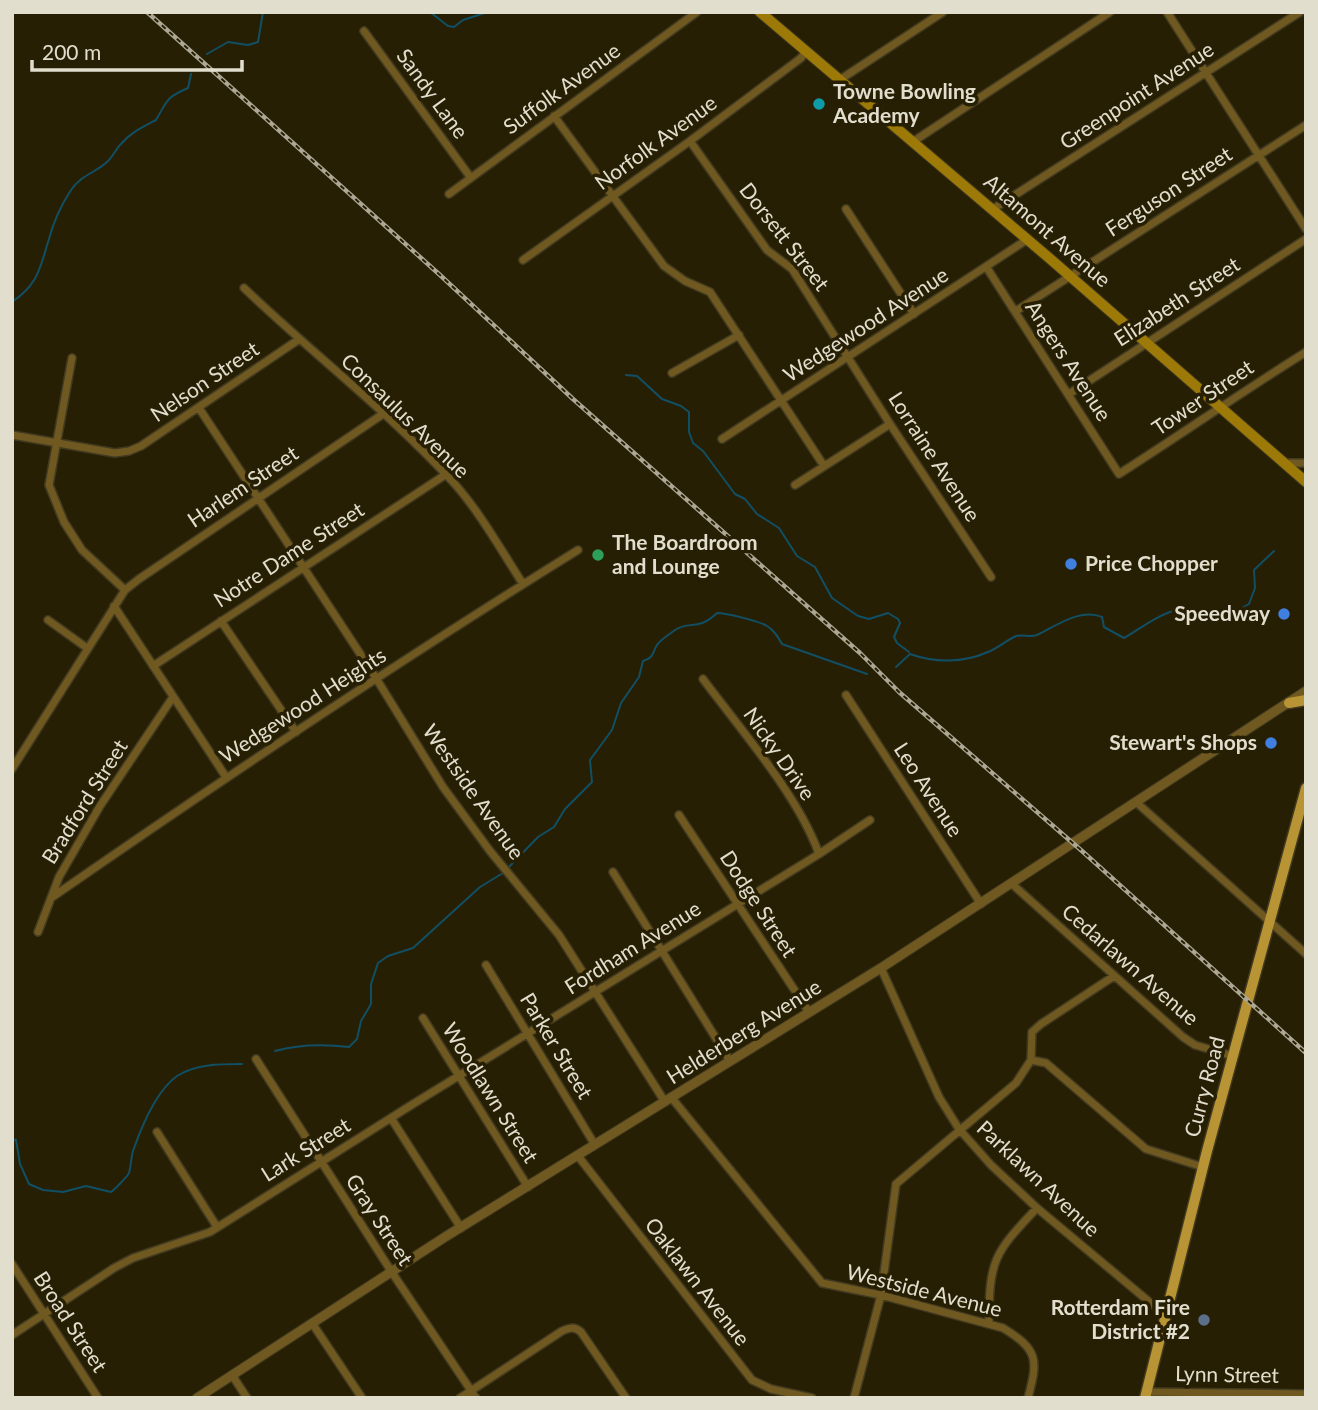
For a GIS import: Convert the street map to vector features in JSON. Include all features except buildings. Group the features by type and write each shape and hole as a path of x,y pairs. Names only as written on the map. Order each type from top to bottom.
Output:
{"main road":[{"name":"Altamont Avenue","path":"767,14 806,51 914,141 1304,479"},
{"path":"1289,703 1306,700"},
{"name":"Curry Road","path":"1146,1395 1203,1167 1305,796"}],"street":[{"name":"Suffolk Avenue","path":"449,194 697,12"},
{"path":"841,79 943,12"},
{"path":"914,141 1110,12"},
{"path":"1167,12 1306,229"},
{"name":"Greenpoint Avenue","path":"993,209 1300,12"},
{"name":"Sandy Lane","path":"364,31 471,178"},
{"name":"Norfolk Avenue","path":"523,260 690,141 801,58 806,51"},
{"path":"554,116 664,266 685,281 710,292 824,466"},
{"name":"Ferguson Street","path":"1016,312 1306,125"},
{"name":"Dorsett Street","path":"690,141 767,250 792,269 849,356"},
{"path":"846,209 914,314"},
{"name":"Wedgewood Avenue","path":"722,439 1028,239"},
{"name":"Elizabeth Street","path":"1069,394 1306,239"},
{"name":"Angers Avenue","path":"987,268 1119,474"},
{"name":"Consaulus Avenue","path":"244,288 298,340 383,414 445,475 477,515 523,584"},
{"path":"672,373 739,335"},
{"name":"Nelson Street","path":"57,442 115,453 130,451 199,408 298,340"},
{"name":"Tower Street","path":"1119,474 1220,408 1228,400 1306,352"},
{"name":"Lorraine Avenue","path":"849,356 890,424 991,577"},
{"path":"12,769 125,590 82,550 64,522 49,485 72,358"},
{"name":"Westside Avenue","path":"199,408 376,677 443,787 502,867 559,935 668,1100 822,1283 881,1295 1003,1328 1030,1349 1036,1367 1028,1398"},
{"name":"Harlem Street","path":"125,590 383,414"},
{"path":"795,485 890,424"},
{"path":"12,435 57,442"},
{"path":"1283,463 1306,463"},
{"name":"Notre Dame Street","path":"153,666 445,475"},
{"name":"Wedgewood Heights","path":"51,898 376,677 578,550"},
{"path":"114,606 226,777"},
{"path":"48,620 87,648"},
{"path":"221,621 296,732"},
{"name":"Nicky Drive","path":"703,679 780,783 811,833 819,854"},
{"name":"Helderberg Avenue","path":"197,1398 445,1237 981,905 1306,691"},
{"name":"Leo Avenue","path":"846,695 981,905"},
{"name":"Bradford Street","path":"38,932 59,877 100,806 173,697"},
{"path":"1136,802 1306,954"},
{"name":"Dodge Street","path":"679,815 809,1012"},
{"name":"Fordham Avenue","path":"413,1104 596,993 870,820"},
{"path":"613,872 730,1061"},
{"name":"Cedarlawn Avenue","path":"1012,884 1183,1037 1195,1045 1233,1056"},
{"name":"Parker Street","path":"486,965 595,1145"},
{"name":"Parklawn Avenue","path":"881,968 939,1097 959,1129 991,1165 1037,1208 1165,1315"},
{"path":"854,1398 881,1295 896,1184 1016,1083 1031,1059 1031,1032 1114,976"},
{"name":"Woodlawn Street","path":"423,1018 527,1187"},
{"name":"Gray Street","path":"256,1059 473,1394"},
{"path":"1031,1059 1046,1063 1146,1149 1203,1167"},
{"name":"Lark Street","path":"12,1335 133,1258 210,1232 413,1104"},
{"path":"391,1118 461,1228"},
{"path":"157,1132 218,1227"},
{"name":"Oaklawn Avenue","path":"578,1156 752,1380 771,1389 811,1398"},
{"path":"989,1324 993,1265 1006,1241 1037,1208"},
{"name":"Broad Street","path":"12,1264 98,1398"},
{"path":"312,1323 362,1398"},
{"path":"460,1398 473,1394 562,1331 576,1328 626,1398"},
{"path":"232,1375 247,1398"},
{"path":"769,1398 771,1389"},
{"name":"Lynn Street","path":"1146,1395 1306,1394"}],"waterway":[{"path":"207,54 228,42 248,45 258,42 263,12"},
{"path":"430,12 448,26 454,27 463,20 488,12"},
{"path":"12,302 33,282 55,220 71,190 80,180 108,161 129,136 156,120 168,100 188,88 191,74"},
{"path":"626,375 637,376 662,399 689,412 689,432 693,443 703,451 735,494 745,499 757,514 779,528 797,556 815,567 832,598 858,616 869,619 888,613 898,619 900,623 894,637 897,643 909,652"},
{"path":"896,667 910,654 949,660 978,656 1016,636 1034,636 1077,616 1102,617 1104,627 1124,638 1168,612 1203,610 1231,614 1249,604 1255,588 1254,570 1274,551"},
{"path":"507,869 538,837 554,827 565,809 592,782 590,760 612,730 621,703 639,677 643,661 651,657 658,643 680,627 699,624 717,613 735,616 767,626 782,644 867,674"},
{"path":"275,1051 312,1045 349,1047 357,1039 361,1021 371,1004 371,984 378,963 388,956 413,948 480,887 503,873"},
{"path":"12,1139 16,1140 20,1164 29,1184 43,1190 63,1192 86,1186 111,1192 129,1173 133,1151 145,1121 169,1083 184,1072 200,1067 242,1064"}],"railway":[{"path":"147,12 440,275 573,399 860,653 899,692 1082,851 1306,1053"}],"place":[{"name":"Towne Bowling Academy","path":"819,104"},
{"name":"The Boardroom and Lounge","path":"598,555"},
{"name":"Price Chopper","path":"1071,564"},
{"name":"Speedway","path":"1284,614"},
{"name":"Stewart's Shops","path":"1271,743"},
{"name":"Rotterdam Fire District #2","path":"1204,1320"}]}
